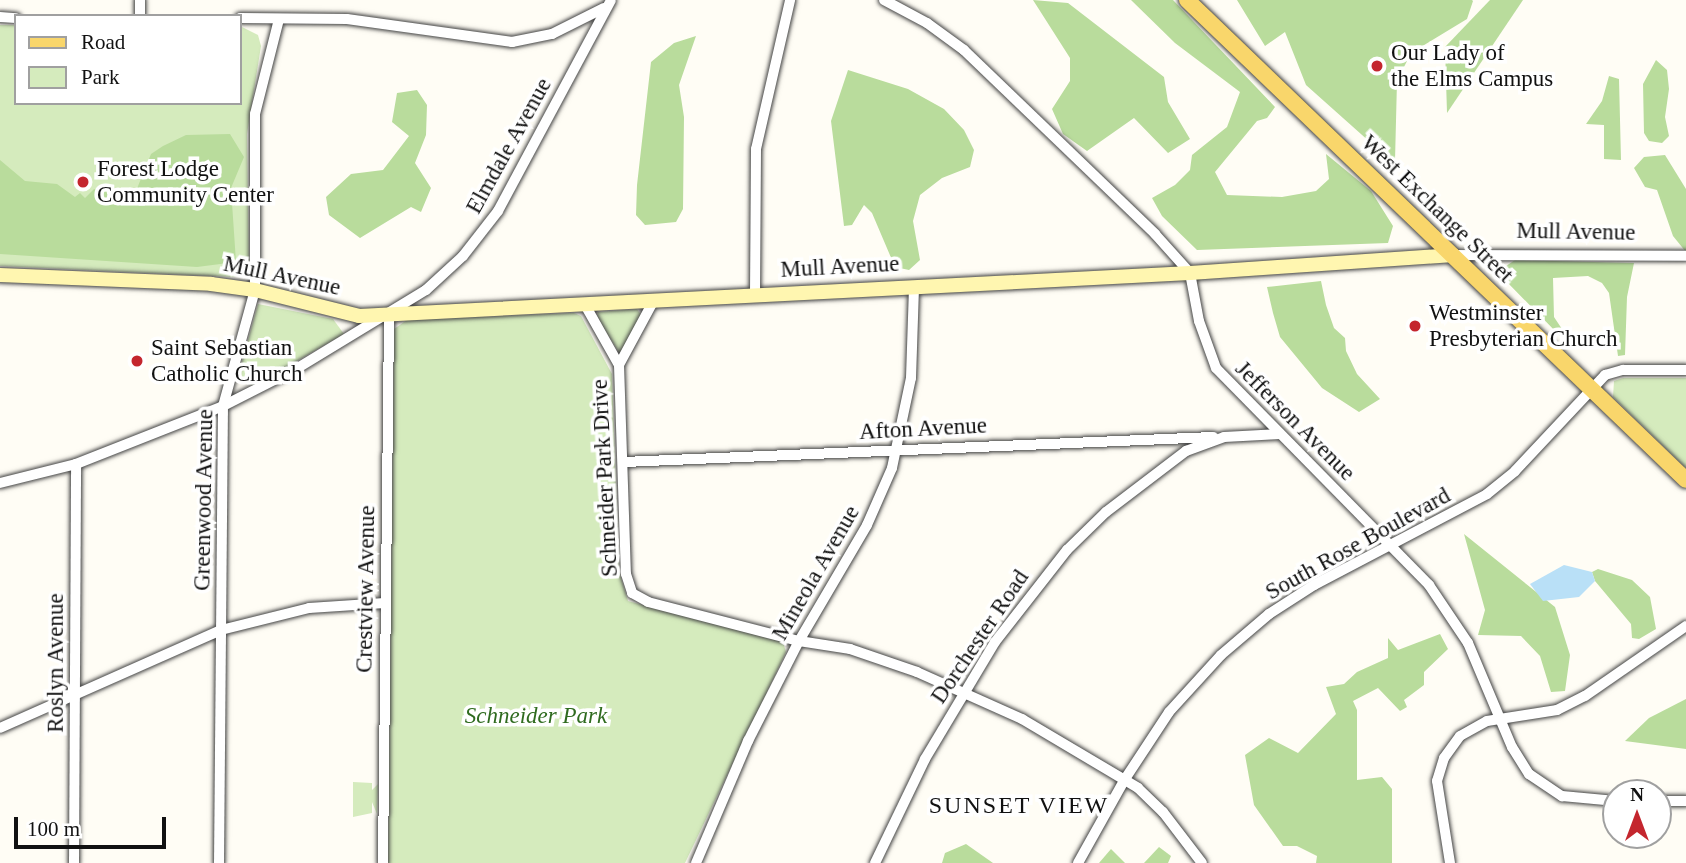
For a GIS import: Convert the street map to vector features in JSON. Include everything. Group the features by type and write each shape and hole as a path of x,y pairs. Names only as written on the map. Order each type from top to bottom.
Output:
{"main road":[{"name":"West Exchange Street","path":"1187,0 1686,480"}],"street":[{"path":"242,18 347,19 512,42 567,28 604,2 617,0"},
{"path":"755,294 756,149 790,0"},
{"name":"Jefferson Avenue","path":"884,0 927,23 964,50 1156,234 1190,274 1199,321 1216,368 1392,544 1429,585 1468,643 1518,759 1543,786 1575,800 1602,801"},
{"name":"Elmdale Avenue","path":"0,483 76,464 223,407 389,315 426,290 463,256 492,219 604,2"},
{"name":"Greenwood Avenue","path":"219,863 223,407 256,290 255,114 279,19"},
{"name":"Mull Avenue","path":"0,275 187,282 256,290 359,316 1190,274 1453,255 1686,256"},
{"name":"Mineola Avenue","path":"696,863 748,741 799,641 867,525 898,448 911,378 914,286"},
{"name":"Schneider Park Drive","path":"619,365 654,300"},
{"name":"Schneider Park Drive","path":"584,303 619,365 630,590 648,602 799,641"},
{"name":"Crestview Avenue","path":"383,863 389,315"},
{"name":"South Rose Boulevard","path":"1078,863 1125,779 1169,712 1233,643 1314,585 1499,486 1592,389 1613,371 1686,370"},
{"name":"Dorchester Road","path":"875,863 907,795 964,693 1023,602 1086,530 1154,473 1186,451 1224,437 1280,434"},
{"name":"Afton Avenue","path":"624,463 898,448 1224,437"},
{"name":"Roslyn Avenue","path":"74,863 76,464"},
{"path":"0,728 221,630 309,608 385,603"},
{"path":"1450,863 1437,800 1440,767 1465,732 1487,721 1503,721 1557,710 1585,695 1686,626"},
{"path":"799,641 850,649 964,693 1058,738 1125,779 1163,811 1202,863"}],"green space":[{"path":"1033,0 1068,3 1164,77 1168,102 1190,139 1168,153 1134,118 1087,151 1063,134 1052,109 1070,81 1070,58"},
{"path":"1131,0 1173,0 1275,107 1267,118 1257,121 1215,172 1227,195 1282,197 1316,191 1329,179 1326,154 1371,191 1393,226 1388,243 1197,250 1162,216 1152,198 1175,185 1190,170 1192,155 1227,127 1240,92 1175,43"},
{"path":"1237,0 1473,1 1467,19 1411,53 1397,81 1395,161 1390,167 1380,151 1306,85 1285,32 1265,46"},
{"path":"1490,0 1523,0 1447,113 1445,47"},
{"path":"0,25 14,25 14,105 242,105 242,27 258,35 261,46 247,134 249,265 244,274 233,277 0,266"},
{"path":"696,36 679,85 684,117 683,209 676,222 645,225 636,215 637,185 651,62 674,43"},
{"path":"1656,60 1667,70 1669,89 1665,117 1669,136 1662,143 1649,141 1644,133 1643,84"},
{"path":"848,70 908,89 944,109 964,130 974,150 970,167 942,178 920,195 913,221 920,260 909,270 895,267 872,213 864,205 852,225 844,226 831,121"},
{"path":"1609,76 1619,79 1621,160 1604,159 1604,125 1586,124 1602,101"},
{"path":"417,90 427,105 426,135 415,163 431,188 421,212 411,207 360,238 329,215 326,197 351,174 383,170 409,136 392,122 397,93"},
{"path":"230,134 244,157 231,188 236,262 197,267 0,254 0,160 25,181 57,184 75,197 80,193 85,198 94,189 122,195 136,191 151,154 163,146 186,135"},
{"path":"1665,155 1686,189 1686,252 1673,236 1657,190 1645,187 1634,168 1644,157"},
{"path":"1515,260 1634,263 1627,297 1625,355 1618,356 1609,293 1602,283 1588,276 1553,278 1554,317 1568,338 1560,336 1505,280 1503,268"},
{"path":"1321,281 1334,328 1345,338 1346,351 1357,374 1380,399 1359,412 1322,388 1280,337 1273,313 1267,287"},
{"path":"258,304 333,319 344,334 253,386 238,376"},
{"path":"637,309 641,315 620,354 597,317 598,312"},
{"name":"Schneider Park","path":"574,313 581,316 612,374 619,571 628,601 783,642 786,652 685,863 388,863 394,329 407,320"},
{"path":"1623,378 1686,378 1686,468 1613,397 1614,381"},
{"path":"1464,534 1555,607 1570,655 1565,691 1551,692 1540,656 1521,636 1478,635 1485,610"},
{"path":"1598,569 1632,580 1650,597 1656,629 1639,639 1632,638 1631,624 1595,581 1592,572"},
{"path":"1440,634 1448,649 1424,672 1424,685 1404,700 1407,707 1400,711 1378,688 1353,701 1357,710 1357,780 1382,777 1392,789 1392,863 1316,863 1317,856 1297,846 1283,846 1254,805 1245,755 1269,738 1298,753 1336,714 1326,687 1344,684 1357,672 1388,658 1388,638 1398,650"},
{"path":"1686,699 1686,749 1625,741 1649,718"},
{"path":"353,782 372,783 372,790 378,784 377,814 372,802 372,813 353,817"},
{"path":"966,844 993,863 942,863 945,853"},
{"path":"1159,847 1171,856 1168,863 1144,863"},
{"path":"1111,849 1125,863 1099,863"}],"water":[{"path":"1564,565 1592,572 1595,581 1579,597 1543,601 1530,584"}],"place":[{"name":"Our Lady of the Elms Campus","path":"1377,66"},
{"name":"Forest Lodge Community Center","path":"83,182"},
{"name":"Westminster Presbyterian Church","path":"1415,326"},
{"name":"Saint Sebastian Catholic Church","path":"137,361"}],"district":[{"name":"SUNSET VIEW","path":"1019,806"}]}
